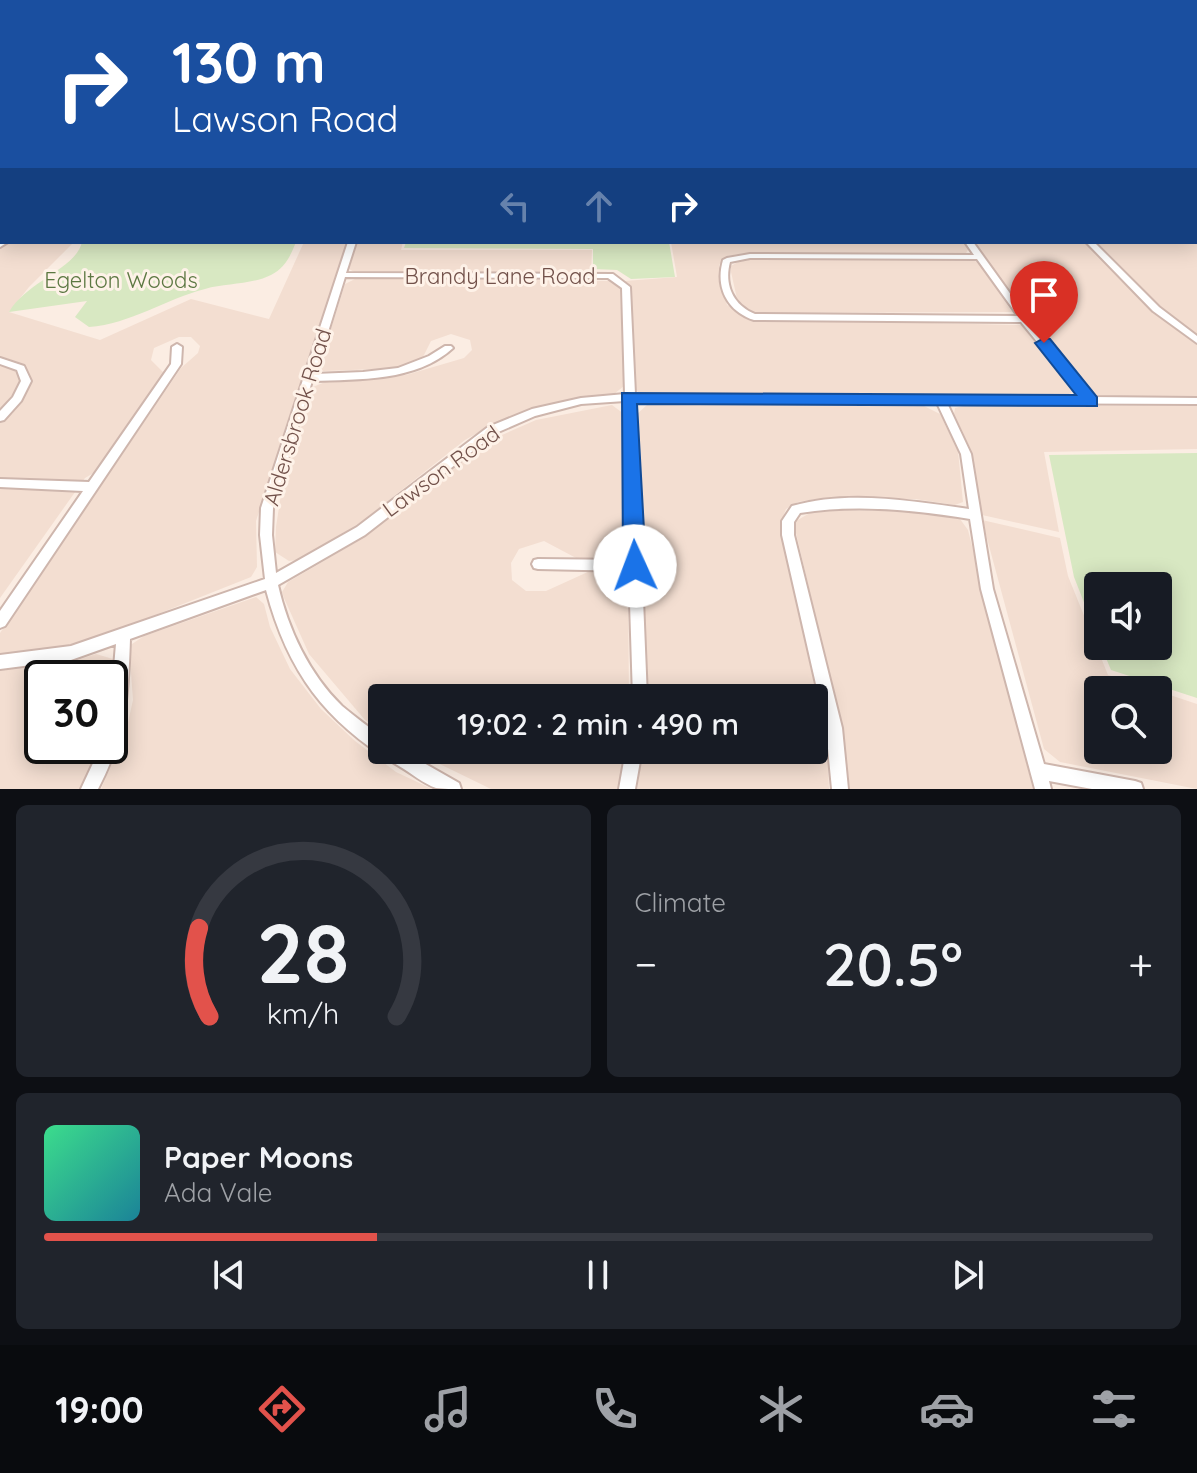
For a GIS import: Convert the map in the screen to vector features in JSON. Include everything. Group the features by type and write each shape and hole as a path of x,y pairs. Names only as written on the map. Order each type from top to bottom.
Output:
{"street":[{"name":"Aldersbrook Road","path":"351,244 267,508 265,544 270,583 296,656 334,708 368,735"},
{"path":"970,244 1024,319 1091,401"},
{"path":"1092,244 1156,309 1197,340"},
{"path":"980,257 750,256 727,260 725,273 728,299 738,312 754,317 1024,319"},
{"name":"Brandy Lane Road","path":"343,275 600,276 620,280 626,287 639,684"},
{"path":"0,622 176,364 177,347"},
{"path":"308,378 407,372 430,363 448,348"},
{"path":"0,361 21,368 26,381 17,399 0,417"},
{"name":"Lawson Road","path":"0,662 71,653 270,583 361,531 492,430 532,413 581,401 628,397 942,402 1197,401"},
{"path":"942,402 966,454 987,589 1043,789"},
{"path":"0,483 92,487"},
{"path":"840,789 834,728 788,535 788,521 796,509 818,505 910,505 975,515"},
{"path":"538,564 635,566"},
{"path":"89,789 109,754 118,717 123,636"},
{"name":"Aldersbrook Road","path":"411,764 453,789"},
{"path":"627,789 631,764"},
{"path":"1037,771 1135,789"}],"shaded area":[{"path":"0,244 72,244 9,312 100,340 191,299 269,319 303,244 346,244 256,521 257,567 251,577 105,635 57,648 0,655 0,633 181,368 198,353 200,346 191,337 179,337 154,348 151,360 165,374 97,471 85,478 0,598"},
{"path":"356,244 402,244 401,250 592,250 591,274 356,273 349,269"},
{"path":"671,244 966,244 969,248 966,253 745,253 728,256 719,265 727,305 749,319 1022,325 1072,392 1068,396 639,393 635,389 629,287 625,281 677,277"},
{"path":"976,244 1088,244 1152,310 1197,344 1197,396 1103,397 1083,386"},
{"path":"1099,244 1197,244 1197,335 1159,305"},
{"path":"743,259 972,260 978,262 1012,312 751,313 738,303 731,272 731,266"},
{"path":"357,278 610,281 620,289 624,386 614,394 542,406 493,424 465,440 361,522 299,560 289,561 275,552 276,527 283,481 313,387 330,380 406,375 464,358 472,350 470,340 451,334 431,341 421,361 405,368 323,371 319,367 345,284"},
{"path":"648,404 924,406 940,414 958,451 963,502 955,505 915,499 815,499 798,502 786,509 780,525 814,684 646,684 636,415"},
{"path":"612,405 624,414 628,545 624,554 616,560 578,559 544,541 519,549 511,563 512,580 526,591 546,591 590,571 624,577 628,585 629,684 368,684 368,722 309,654 282,592 288,582 358,541 486,442 536,420"},
{"path":"1197,406 1197,449 1044,452 1059,532 982,515 972,452 954,414 955,408"},
{"path":"815,510 920,511 960,519 968,530 1033,789 850,789 843,733 796,533 796,521"},
{"path":"982,520 1060,538 1068,576 1084,616 1084,660 1102,660 1111,676 1084,676 1084,764 1172,764 1172,696 1197,704 1197,789 1060,762 1044,749"},
{"path":"256,597 264,604 270,627 290,669 321,709 368,751 368,764 385,764 432,789 101,789 111,764 128,764 128,722 133,700 129,646 144,636"},
{"path":"96,654 113,660 77,660"},
{"path":"24,668 24,764 95,764 82,789 0,789 0,669"},
{"path":"440,764 622,764 618,789 491,789"},
{"path":"641,764 828,764 829,789 637,789"}],"green space":[{"name":"Egelton Woods","path":"81,244 295,244 284,265 271,275 190,293 104,325 89,327 75,317 87,301 9,312 27,292 71,260"},
{"path":"405,244 669,244 675,277 631,279 617,270 593,269 593,249 404,248"},
{"path":"1197,453 1197,698 1172,690 1172,676 1129,676 1111,670 1107,660 1172,660 1172,572 1084,572 1084,602 1074,577 1049,455"}],"route":[{"path":"635,566 628,397 1091,401 1044,343"}]}
